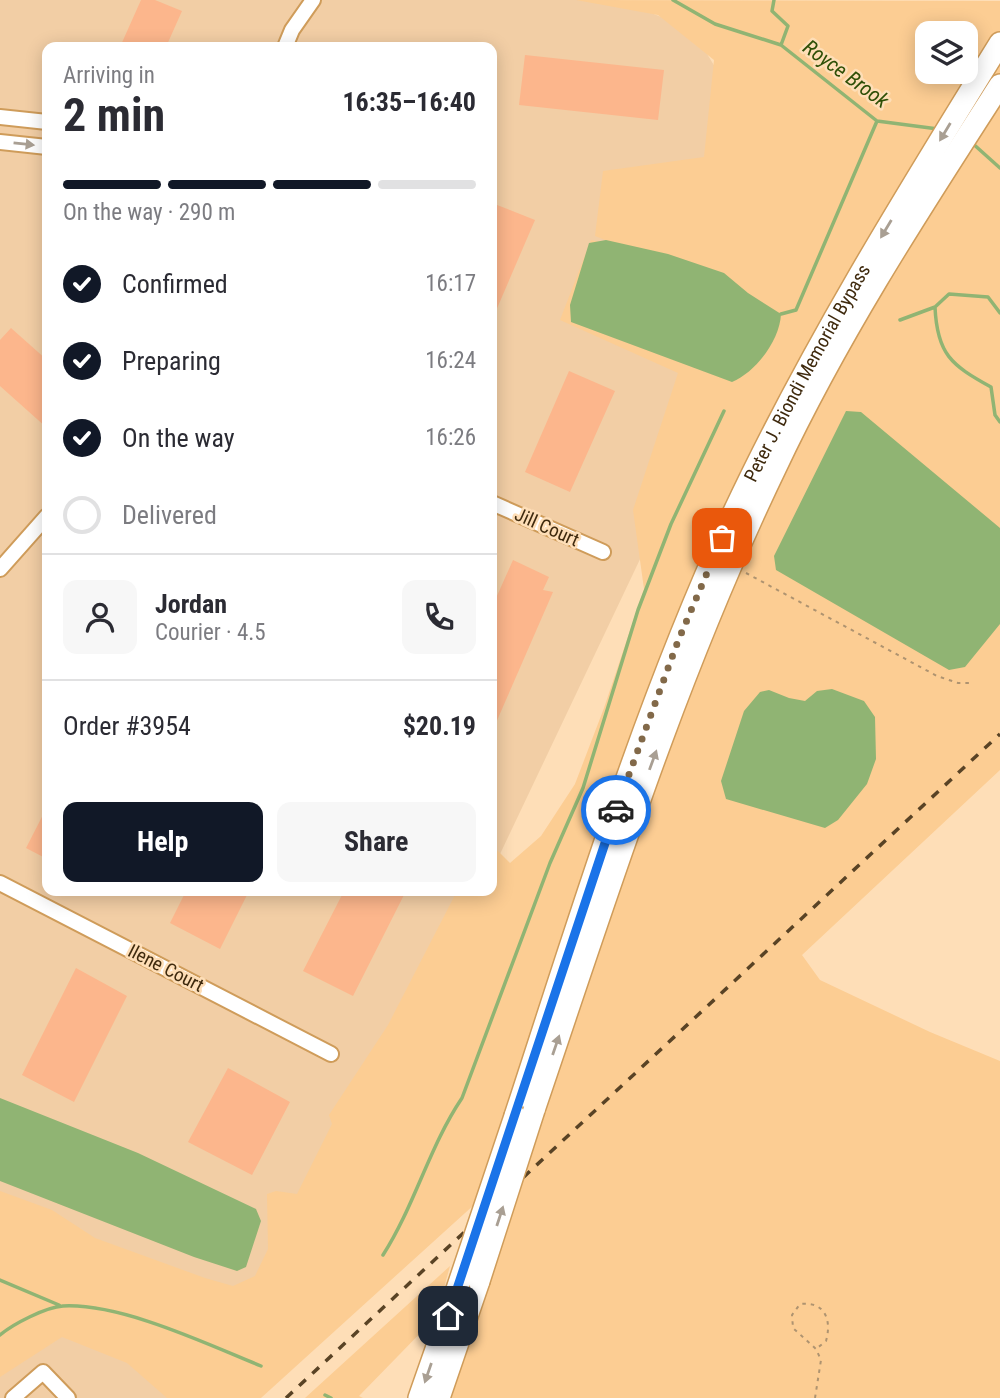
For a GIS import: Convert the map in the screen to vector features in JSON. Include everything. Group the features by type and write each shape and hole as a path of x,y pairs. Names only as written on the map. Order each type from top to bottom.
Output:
{"highway":[{"name":"Peter J. Biondi Memorial Bypass","path":"419,1398 634,812 715,600 811,397 927,179 968,94 1000,43"},
{"name":"Peter J. Biondi Memorial Bypass","path":"927,179 982,113 1000,85"},
{"name":"Peter J. Biondi Memorial Bypass","path":"439,1398 479,1281 525,1113"}],"street":[{"path":"287,42 292,30 313,0"},
{"path":"0,117 42,121"},
{"path":"0,142 42,146"},
{"name":"Jill Court","path":"497,505 603,552"},
{"path":"0,569 42,522"},
{"name":"Ilene Court","path":"0,883 331,1054"},
{"path":"13,1398 43,1372 68,1398"}],"path":[{"path":"752,577 937,676 958,683 970,683"},
{"path":"815,1398 821,1360 816,1349 793,1328 792,1315 800,1304 817,1305 824,1310 829,1323 826,1341 816,1349"}],"shaded area":[{"path":"0,0 618,0 692,29 718,72 717,397 497,860 497,42 42,42 42,896 480,896 241,1398 0,1398"},
{"path":"576,0 1000,1 1000,770 802,955 820,980 930,1032 1000,1061 1000,1398 450,1398 530,1154 261,1398 167,1398 127,1363 62,1337 0,1377 0,1191 52,1210 95,1238 205,1278 233,1286 255,1276 268,1249 267,1194 276,1191 297,1194 332,1124 329,1115 388,1025 454,896 497,896 497,850 510,863 541,836 575,784 644,589 633,510 678,373 560,320 591,240 623,247 595,236 603,171 704,157 714,60 658,15"},
{"path":"606,240 668,254 724,273 748,293 781,314 776,334 765,354 750,371 732,382 571,322 570,305 589,243"},
{"path":"846,411 861,412 1000,528 1000,624 965,667 949,670 776,570 774,556"},
{"path":"832,689 864,701 875,717 876,759 867,784 838,820 825,828 726,799 721,781 744,711 760,692 769,690 805,701 817,691"},
{"path":"0,1098 138,1153 256,1209 261,1221 246,1267 237,1271 194,1257 0,1181"},
{"path":"450,1266 436,1317 359,1396 363,1398 305,1398"}],"building":[{"path":"141,0 155,0 182,11 168,42 122,42"},
{"path":"525,55 664,70 658,120 519,105"},
{"path":"497,205 535,220 497,308"},
{"path":"11,328 42,356 42,424 0,386 0,340"},
{"path":"569,371 615,391 570,492 525,472"},
{"path":"513,560 549,577 543,590 553,592 497,721 497,596"},
{"path":"42,817 42,856 26,848"},
{"path":"184,896 246,896 220,949 170,923"},
{"path":"341,896 403,896 353,996 303,971"},
{"path":"76,968 127,996 74,1102 22,1075"},
{"path":"228,1068 290,1102 252,1175 188,1142"}],"waterway":[{"name":"Royce Brook","path":"673,0 715,24 781,45 877,121 938,129"},
{"path":"774,0 772,11 788,26 781,45"},
{"path":"781,314 796,310 877,121"},
{"name":"Royce Brook","path":"971,142 1000,168"},
{"name":"Royce Brook","path":"1000,313 988,297 949,294 935,307 936,323 943,347 956,364 991,387 995,415 1000,422"},
{"path":"900,320 935,307"},
{"path":"383,1255 440,1136 462,1098 550,863 583,788 638,610 671,524 724,411"},
{"path":"0,1280 59,1305"},
{"path":"0,1335 21,1321 48,1309 63,1306 86,1307 111,1311 164,1327 261,1366"},
{"path":"325,1395 331,1398"}],"railway":[{"path":"286,1398 1000,734"}],"way so far":[{"path":"616,810 678,641 722,538"}],"route":[{"path":"448,1316 616,810"}]}
